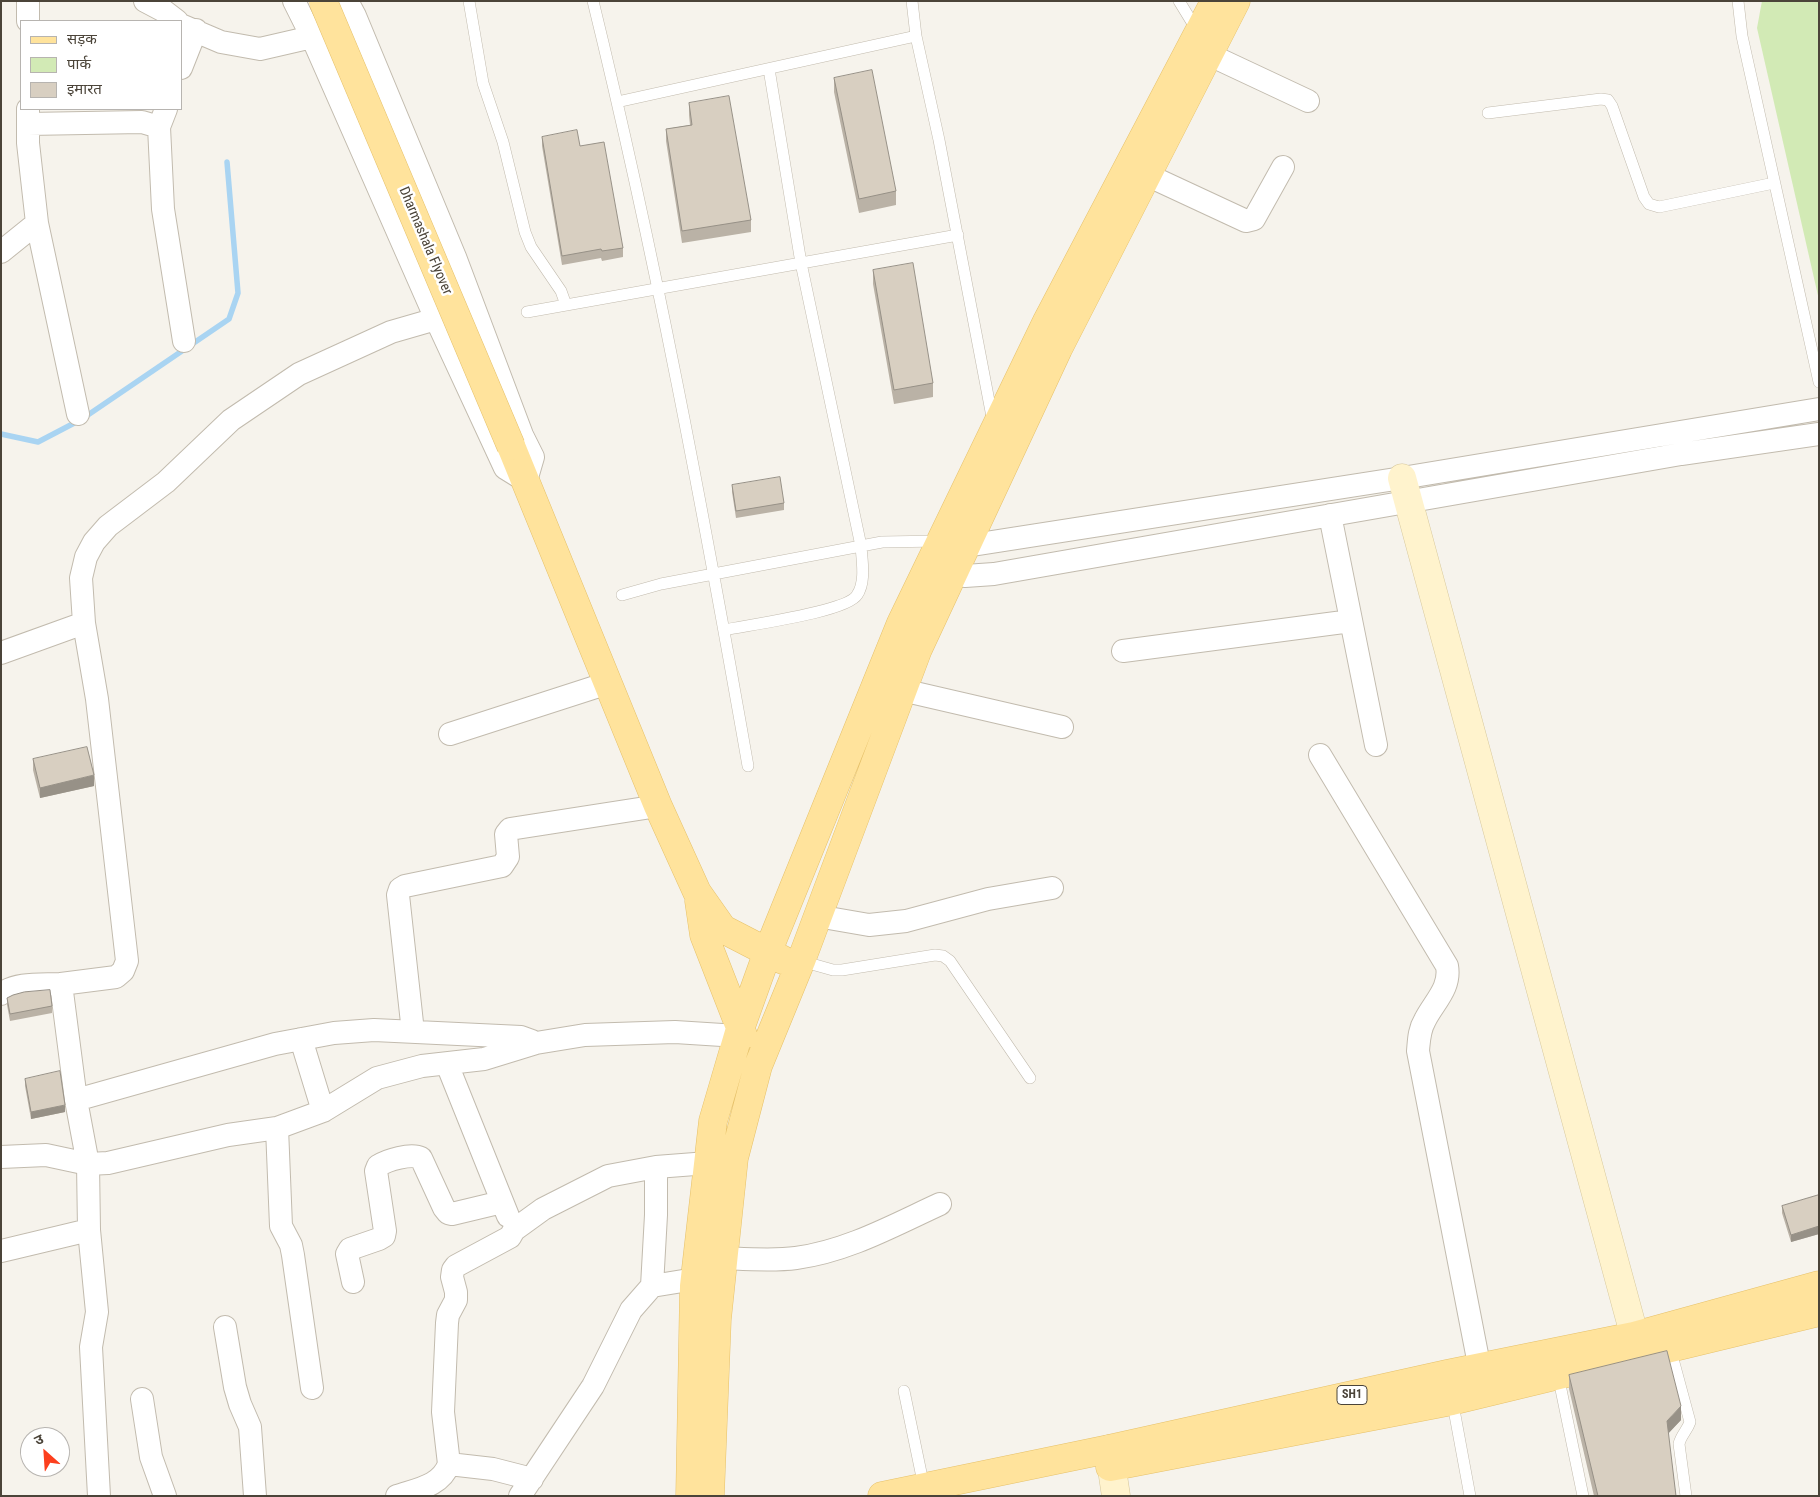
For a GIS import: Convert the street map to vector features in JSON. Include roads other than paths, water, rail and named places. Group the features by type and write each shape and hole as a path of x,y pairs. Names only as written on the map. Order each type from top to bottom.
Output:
{"main road":[{"name":"Dharmashala Flyover","path":"323,1 526,481 658,806 697,892"},
{"path":"1203,44 1215,1"},
{"path":"690,1496 695,1279 713,1122 739,1032 768,951 901,623 939,572 1058,350 1138,171 1203,44 1236,1"},
{"path":"953,544 994,429 1046,323 1138,171"},
{"path":"710,1496 717,1319 734,1158 758,1066 799,964 918,649 939,572"},
{"path":"697,892 723,929 799,964"},
{"path":"697,892 704,935 739,1032 758,1066"},
{"name":"SH1","path":"882,1496 924,1487 1452,1401 1482,1380 1815,1306"},
{"name":"SH1","path":"965,1496 1102,1459 1447,1374 1482,1380 1558,1375 1637,1346 1670,1348 1815,1306"}],"street":[{"path":"28,1 28,20"},
{"path":"145,1 178,20"},
{"path":"175,1 184,24 182,53"},
{"path":"184,24 221,42 260,49 312,37 351,9 455,257 522,435 533,457 526,481 505,468 436,319 312,37 294,1"},
{"path":"1203,44 1308,101"},
{"path":"78,414 37,223 28,143 28,116 142,122 162,118 163,209 184,341"},
{"path":"1138,171 1246,221 1251,221 1254,219 1283,167"},
{"path":"1,252 37,223"},
{"path":"1,994 8,988 116,978 123,971 127,961 97,699 84,623 81,578 86,558 94,542 108,526 166,482 231,420 299,374 391,332 436,319"},
{"path":"939,572 975,576 994,574 1330,515 1405,490 1819,409"},
{"path":"953,544 1405,490 1819,434"},
{"path":"1405,490 1637,1346"},
{"path":"1330,515 1376,745"},
{"path":"1123,651 1351,621"},
{"path":"1,653 84,623"},
{"path":"450,734 608,682"},
{"path":"902,690 1062,727"},
{"path":"1320,755 1447,966 1449,977 1424,1022 1419,1036 1418,1051 1482,1380"},
{"path":"413,1032 398,895 400,889 404,886 502,866 508,857 506,834 510,829 658,806"},
{"path":"817,916 869,924 906,921 988,899 1052,888"},
{"path":"61,984 76,1100 88,1164 89,1230 97,1312 91,1347 99,1496"},
{"path":"76,1100 275,1044 334,1033 374,1030 521,1037 536,1043"},
{"path":"1,1157 46,1155 88,1164 108,1163 228,1135 277,1128 323,1112 376,1078 422,1066 484,1059 536,1043 585,1035 739,1032"},
{"path":"301,1039 323,1112"},
{"path":"447,1064 514,1230"},
{"path":"277,1128 282,1226 293,1256 312,1388"},
{"path":"353,1282 347,1254 350,1249 384,1236 385,1231 376,1171 382,1163 410,1156 421,1158 448,1213 452,1214 502,1202"},
{"path":"397,1496 438,1481 446,1473 449,1464 443,1412 447,1323 448,1315 456,1300 452,1277 456,1266 474,1257 478,1252 510,1236 514,1230 542,1209 608,1176 656,1167 708,1163"},
{"path":"652,1286 656,1215 656,1167"},
{"path":"723,1258 795,1258 818,1254 856,1242 940,1204"},
{"path":"1,1251 89,1230"},
{"path":"449,1464 493,1469 526,1488 593,1386 630,1310 652,1286 695,1279"},
{"path":"225,1326 240,1404 252,1436 255,1496"},
{"path":"142,1399 151,1457 165,1496"},
{"path":"1099,1496 1102,1459"},
{"path":"1102,1459 1116,1496"}],"lane":[{"path":"469,1 483,83 503,142 525,232 531,247 561,291 566,305"},
{"path":"592,1 617,102 658,288 714,574 748,766"},
{"path":"912,1 916,36 958,235 994,429"},
{"path":"1179,1 1203,44"},
{"path":"1738,1 1742,36 1819,382"},
{"path":"617,102 916,36"},
{"path":"724,630 822,611 846,604 857,596 862,580 861,546 801,263 769,69"},
{"path":"1488,113 1601,98 1608,100 1612,106 1644,197 1649,204 1659,207 1774,183"},
{"path":"527,312 958,235"},
{"path":"622,595 662,584 882,542 953,544"},
{"path":"799,964 842,970 935,955 943,956 950,961 1030,1078"},
{"path":"1670,1348 1690,1422 1687,1431 1681,1436 1679,1444 1686,1496"},
{"path":"1447,1374 1470,1496"},
{"path":"1558,1375 1583,1496"},
{"path":"904,1391 924,1487"}],"waterway":[{"path":"1,434 38,442 82,419 229,319 238,293 227,162"}]}
